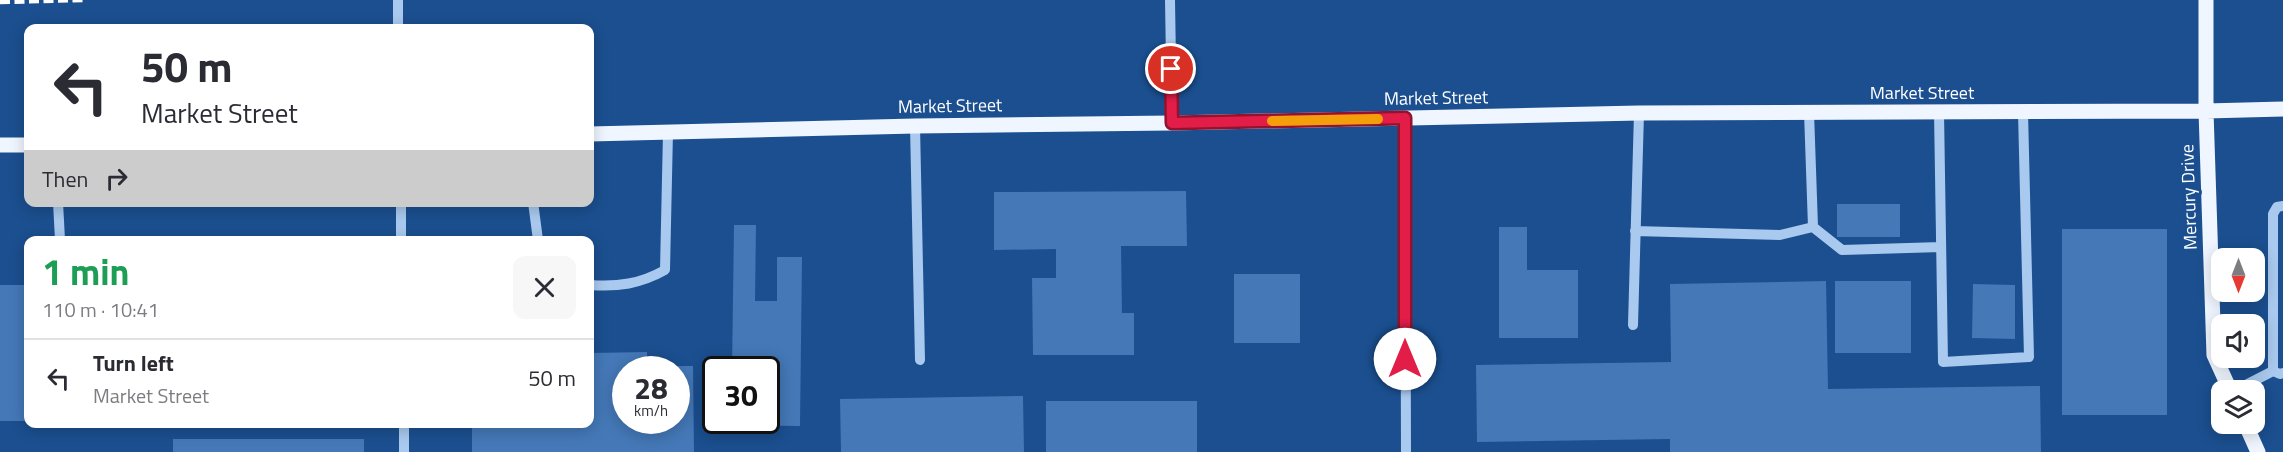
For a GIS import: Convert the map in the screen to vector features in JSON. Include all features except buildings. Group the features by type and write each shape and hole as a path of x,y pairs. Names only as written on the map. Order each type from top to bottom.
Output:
{"main road":[{"name":"Mercury Drive","path":"2206,0 2206,111 2214,355 2225,380"},
{"name":"Market Street","path":"594,134 1639,113 2283,109"},
{"path":"0,145 24,145"},
{"path":"2250,434 2258,452"}],"street":[{"path":"398,0 398,24"},
{"path":"1170,0 1172,123"},
{"path":"1809,112 1813,228"},
{"path":"1939,112 1943,362 2029,357 2024,112"},
{"path":"1633,325 1639,113"},
{"path":"1405,118 1406,452"},
{"path":"915,126 920,360"},
{"path":"594,285 614,286 649,279 665,270 668,132"},
{"path":"2259,380 2278,372 2273,214 2277,207 2283,206"},
{"path":"58,207 60,236"},
{"path":"401,207 401,236"},
{"path":"534,207 537,236"},
{"path":"1635,231 1780,235 1813,228 1842,250 1941,247"},
{"path":"404,428 404,452"}],"railway":[{"path":"0,2 83,0"}],"slow traffic":[{"path":"1272,121 1378,119"}],"route":[{"path":"1171,69 1172,123 1405,118 1405,359"}]}
